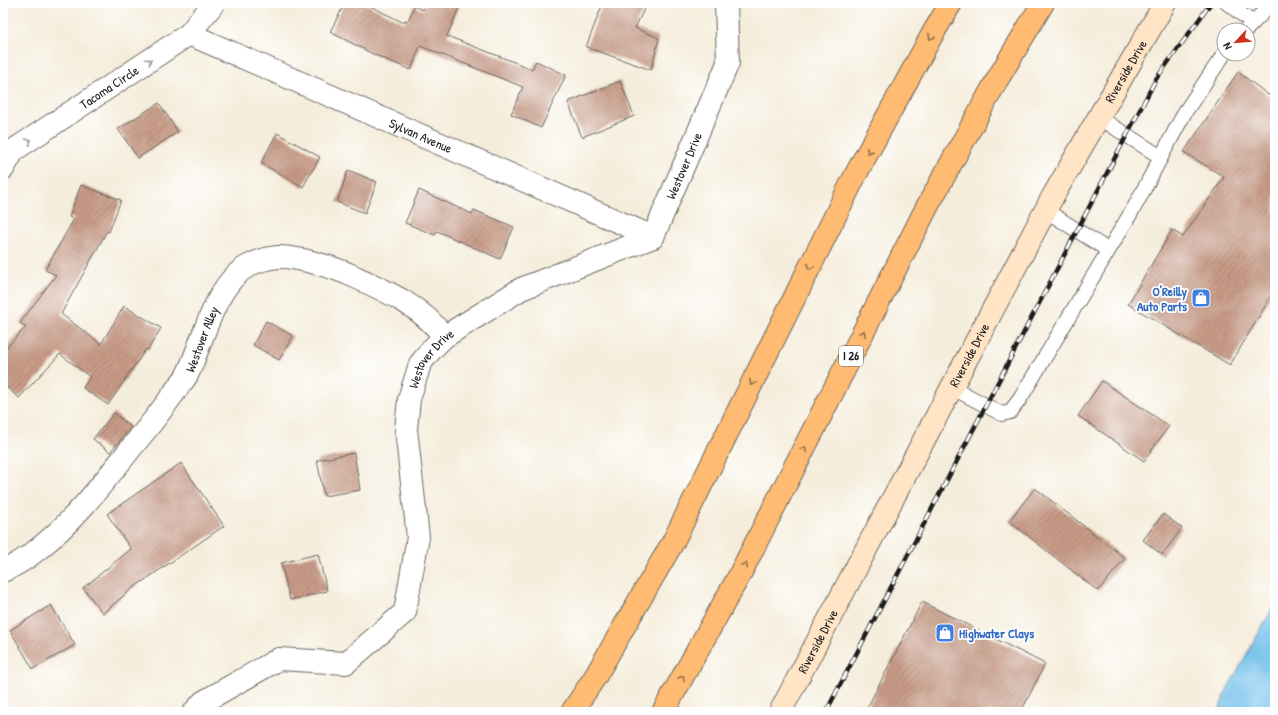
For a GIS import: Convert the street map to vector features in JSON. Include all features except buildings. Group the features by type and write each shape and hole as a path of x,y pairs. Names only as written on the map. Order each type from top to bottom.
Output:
{"highway":[{"path":"572,712 595,677 673,542 857,172 951,3"},
{"name":"I 26","path":"663,712 739,576 927,207 996,80 1043,3"}],"main road":[{"name":"Riverside Drive","path":"780,712 1045,210 1166,3"}],"street":[{"name":"Tacoma Circle","path":"3,169 14,150 190,34 214,3"},
{"name":"Westover Drive","path":"194,712 203,702 279,659 346,663 405,612 418,537 406,429 409,399 420,364 444,337 521,289 652,237 728,64 726,3"},
{"name":"Sylvan Avenue","path":"190,34 652,237"},
{"name":"Westover Alley","path":"3,571 18,563 56,535 78,513 152,423 187,374 216,304 232,280 247,266 262,260 279,257 308,261 346,273 380,288 415,308 430,319 444,337"}],"lane":[{"path":"1228,3 1245,22"},
{"path":"1253,22 1272,3"},
{"path":"951,387 1002,414 1010,412 1020,399 1135,206 1185,112 1219,62"},
{"path":"1098,117 1161,157"},
{"path":"1045,210 1108,250"}],"water":[{"path":"1275,604 1275,712 1218,712 1227,689"}],"railway":[{"path":"826,712 1156,79 1211,3"}],"place":[{"name":"O'Reilly Auto Parts","path":"1201,298"},
{"name":"Highwater Clays","path":"945,633"}]}
